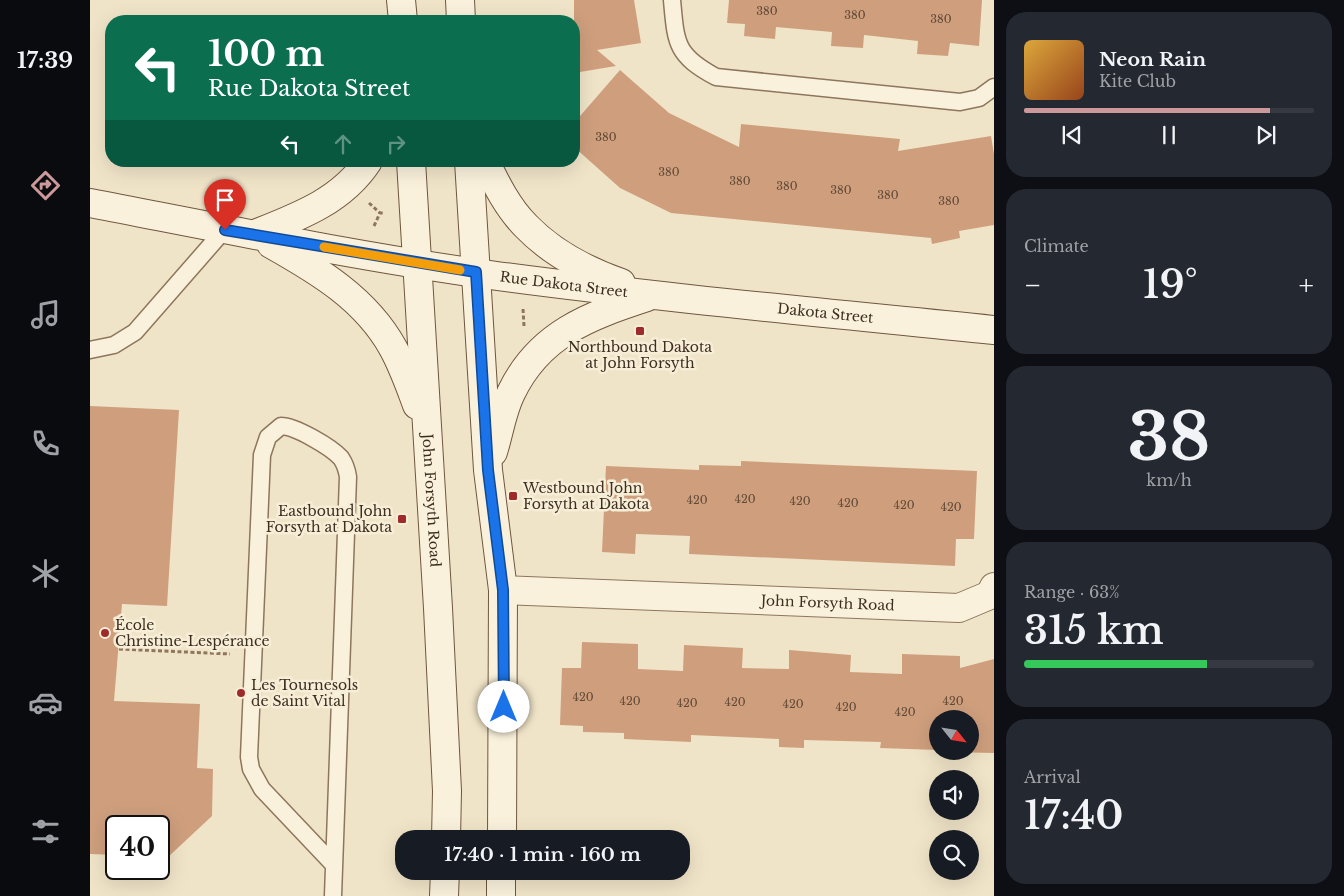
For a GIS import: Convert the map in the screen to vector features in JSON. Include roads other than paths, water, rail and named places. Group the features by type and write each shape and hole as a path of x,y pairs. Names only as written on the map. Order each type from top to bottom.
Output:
{"street":[{"path":"402,0 403,15"},
{"path":"460,0 461,15"},
{"path":"255,234 329,201 358,177 364,167"},
{"name":"John Forsyth Road","path":"411,167 447,791 446,830"},
{"path":"469,167 488,470 503,590 502,830"},
{"path":"488,167 502,194 524,225 541,240 579,264 612,280 655,295"},
{"name":"Rue Dakota Street","path":"90,203 225,230 416,263 655,295"},
{"path":"255,234 330,279 369,313 393,348 426,426"},
{"path":"488,470 510,394 528,361 554,337 579,323 615,307 655,295"},
{"name":"Dakota Street","path":"655,295 994,330"},
{"name":"John Forsyth Road","path":"503,590 959,608 990,595 994,587"},
{"path":"444,896 445,880"},
{"path":"501,880 501,896"}],"lane":[{"path":"672,0 675,39 681,51 698,68 716,78 960,102 979,98 994,88"},
{"path":"90,350 114,345 135,332 225,230"},
{"path":"333,896 348,477 346,468 337,454 289,426 281,426 274,430 264,445 262,455 249,757 251,769 262,789 334,865"}],"place":[{"name":"Northbound Dakota at John Forsyth","path":"640,331"},
{"name":"Westbound John Forsyth at Dakota","path":"513,496"},
{"name":"Eastbound John Forsyth at Dakota","path":"402,519"},
{"name":"École Christine-Lespérance","path":"105,633"},
{"name":"Les Tournesols de Saint Vital","path":"241,693"}]}
